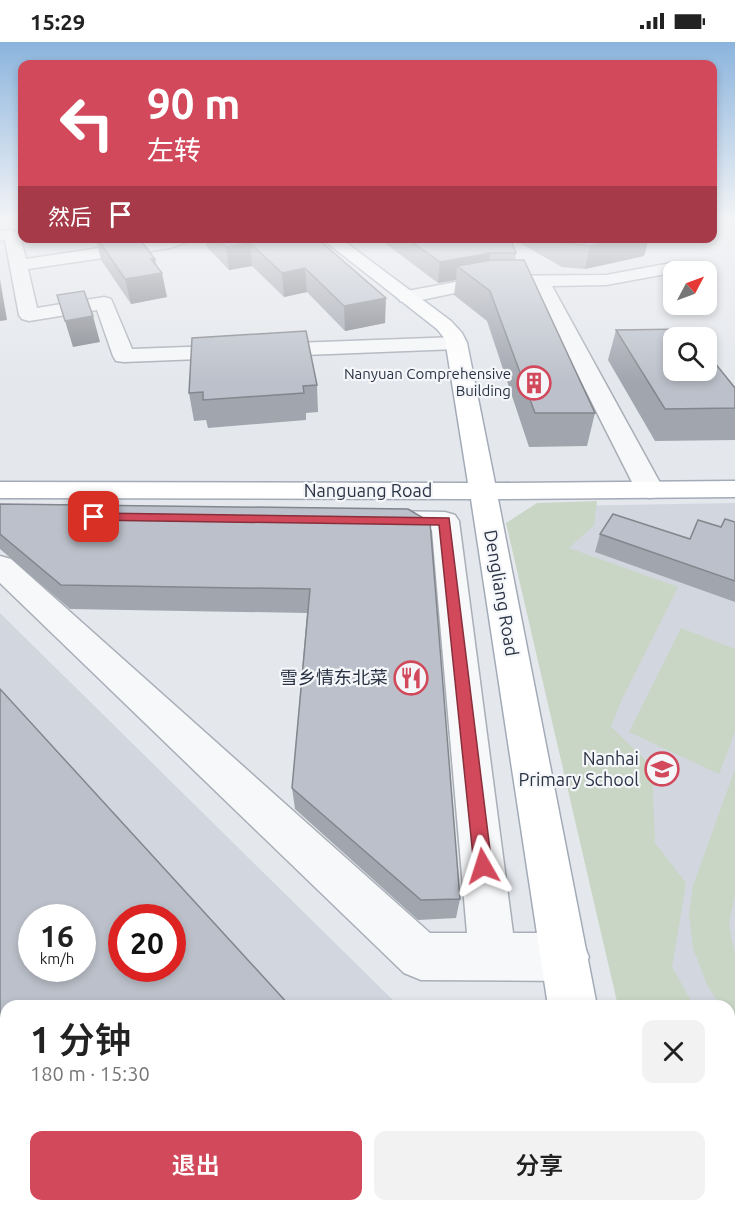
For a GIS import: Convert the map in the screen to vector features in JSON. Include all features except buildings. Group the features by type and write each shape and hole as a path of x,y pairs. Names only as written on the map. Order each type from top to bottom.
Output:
{"main road":[{"path":"377,275 451,331 457,343"},
{"name":"Dengliang Road","path":"457,343 572,1000"},
{"name":"Nanguang Road","path":"0,490 483,492 735,489"}],"street":[{"path":"20,275 29,315 104,303 124,356 457,343"},
{"path":"407,297 488,281 606,280 636,275"},
{"path":"540,281 650,490"},
{"path":"0,516 445,521 494,958"},
{"path":"0,567 421,956 565,957"}],"shaded area":[{"name":"Nanhai Primary School","path":"735,503 735,1000 641,1000 534,532 563,506"},
{"path":"0,613 393,1000 0,1000"}],"green space":[{"path":"597,501 594,525 569,548 678,587 621,701 611,727 652,766 655,843 686,883 672,967 691,1000 617,1000 506,523 537,503"},
{"path":"681,628 735,649 735,732 719,774 629,732"},
{"path":"735,769 735,894 729,925 735,955 735,1000 717,1000 707,985 693,948 689,913 693,886"}],"place":[{"name":"Nanyuan Comprehensive Building","path":"534,383"},
{"name":"雪乡情东北菜","path":"411,678"},
{"name":"Nanhai Primary School","path":"662,769"}],"route":[{"path":"94,517 445,521 483,866"}]}
